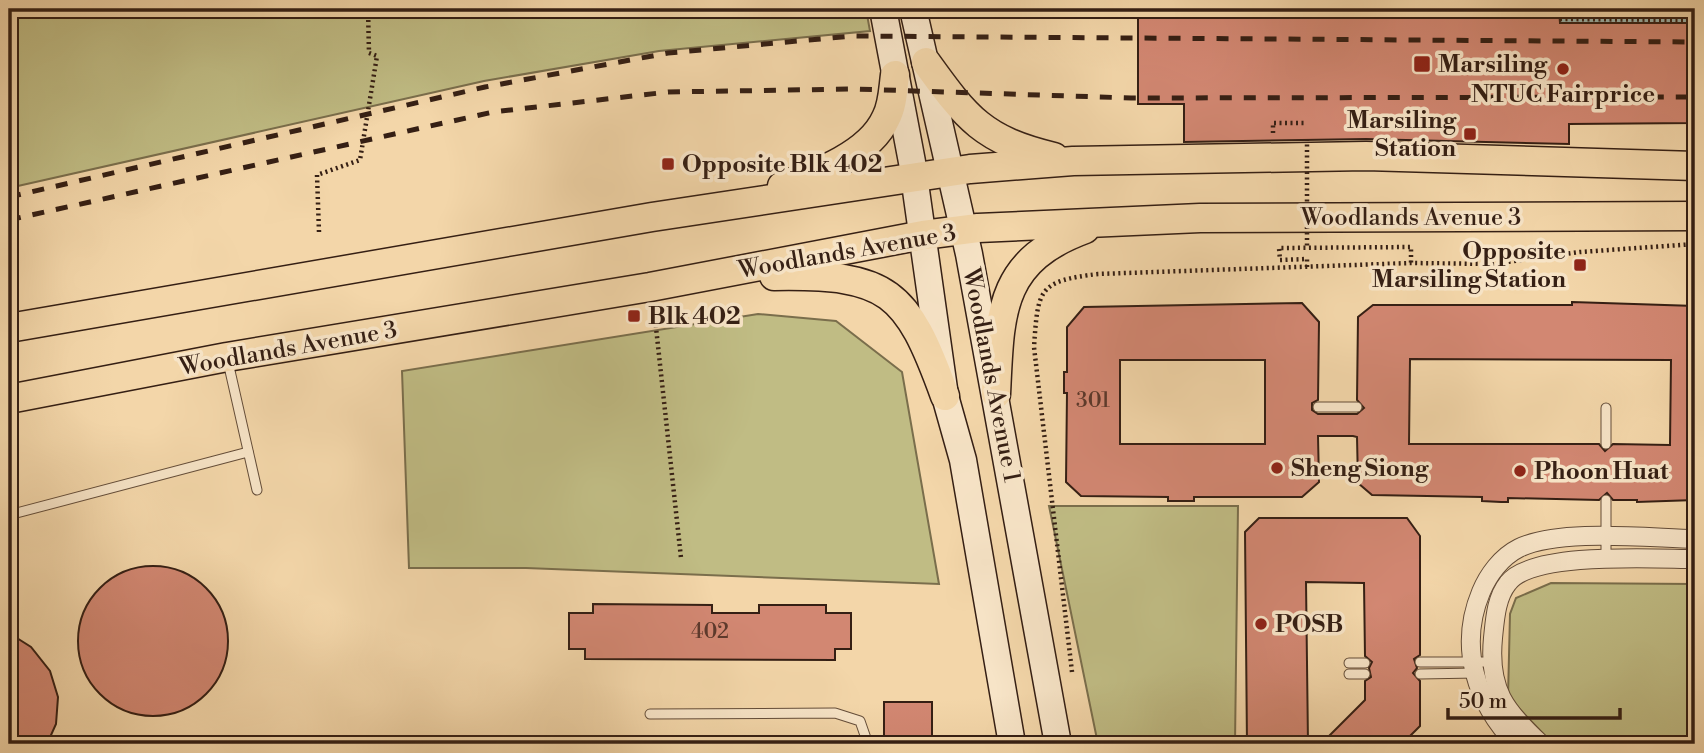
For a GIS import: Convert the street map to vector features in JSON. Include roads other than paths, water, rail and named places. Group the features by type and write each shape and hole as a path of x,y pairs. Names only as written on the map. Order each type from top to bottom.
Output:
{"main road":[{"name":"Woodlands Avenue 1","path":"883,9 914,177 945,396 963,460 1012,744"},
{"name":"Woodlands Avenue 1","path":"914,9 964,230 1058,744"},
{"path":"926,62 959,109 983,129 1013,144 1073,161"},
{"path":"709,208 794,182 862,146 878,133 885,121 890,109 895,75"},
{"path":"9,328 709,208 951,172 1073,161 1366,156 1695,166"},
{"name":"Woodlands Avenue 3","path":"9,399 227,357 650,287 923,235 964,230 1213,218 1695,216"},
{"path":"996,394 1004,311 1020,271 1044,248 1100,223"},
{"path":"688,280 813,276 835,278 878,290 901,304 912,319 945,396"}],"street":[{"path":"1541,744 1516,721 1482,667 1469,639 1476,607 1487,577 1518,549 1541,541 1606,538 1695,539"},
{"path":"1516,744 1490,713 1482,667 1495,615 1510,580 1534,567 1571,560 1695,559"}],"lane":[{"path":"227,357 257,490"},
{"path":"1318,407 1357,407"},
{"path":"1606,408 1606,444"},
{"path":"9,515 248,452"},
{"path":"1606,500 1606,560"},
{"path":"1420,662 1482,667"},
{"path":"1349,663 1365,663"},
{"path":"1420,674 1482,667"},
{"path":"1349,674 1365,674"},
{"path":"650,714 835,713 852,716 860,721 868,744"}],"waterway":[{"path":"1428,9 1483,9"},
{"path":"1527,10 1695,12"}],"railway":[{"path":"9,197 485,87 668,53 852,36 1695,42"},
{"path":"9,220 493,112 668,92 854,89 1131,98 1695,97"}],"place":[{"name":"Marsiling","path":"1422,64"},
{"name":"NTUC Fairprice","path":"1563,69"},
{"name":"Marsiling Station","path":"1470,134"},
{"name":"Opposite Blk 402","path":"668,164"},
{"name":"Opposite Marsiling Station","path":"1580,265"},
{"name":"Blk 402","path":"634,316"},
{"name":"Sheng Siong","path":"1277,468"},
{"name":"Phoon Huat","path":"1520,471"},
{"name":"POSB","path":"1261,624"}]}
